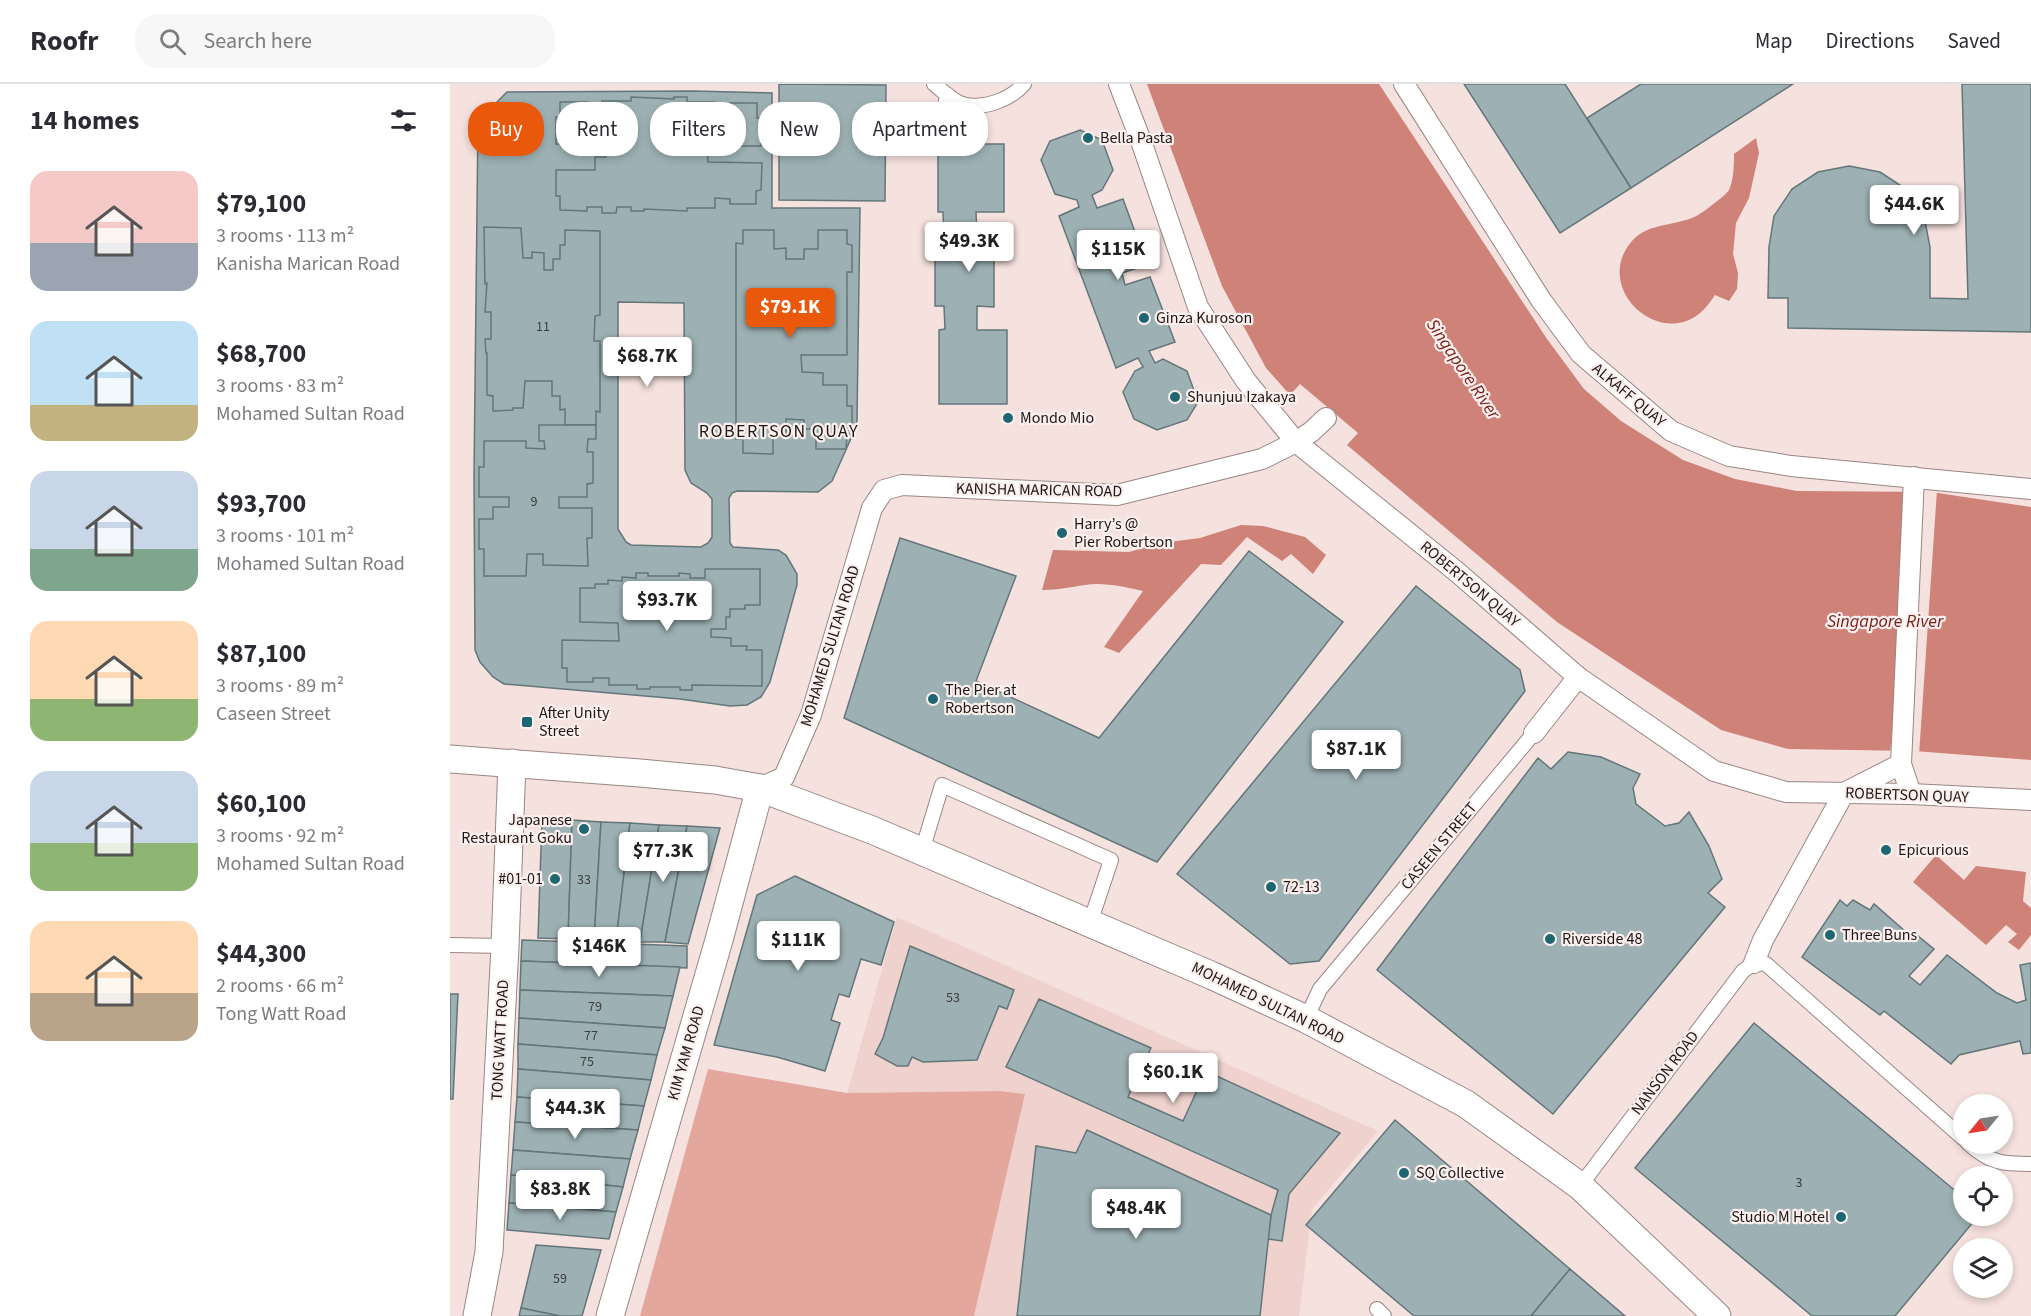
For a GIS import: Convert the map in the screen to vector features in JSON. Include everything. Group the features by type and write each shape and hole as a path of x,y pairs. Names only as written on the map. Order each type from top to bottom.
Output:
{"street":[{"name":"ROBERTSON QUAY","path":"1119,84 1198,307 1246,381 1296,442 1457,572 1578,677 1714,771 1786,792 1911,794 2031,800"},
{"name":"ALKAFF QUAY","path":"1404,84 1540,300 1581,354 1671,431 1729,456 1791,466 2031,489"},
{"name":"KANISHA MARICAN ROAD","path":"884,490 902,485 1117,495 1262,459 1296,442 1311,432 1326,417"},
{"path":"1911,794 1901,764 1914,477"},
{"name":"MOHAMED SULTAN ROAD","path":"760,788 784,777 811,715 872,508 884,490"},
{"name":"CASEEN STREET","path":"1534,733 1578,677"},
{"name":"MOHAMED SULTAN ROAD","path":"450,759 651,774 715,780 760,788 872,830 1213,976 1306,1019 1466,1104 1580,1186 1717,1316"},
{"name":"TONG WATT ROAD","path":"477,1316 489,1252 512,763"},
{"path":"1844,793 1901,764"},
{"name":"KIM YAM ROAD","path":"610,1316 719,940 760,788"},
{"name":"NANSON ROAD","path":"1754,963 1763,940 1844,793"}],"lane":[{"path":"934,84 960,104 981,106 1016,94 1024,84"},
{"path":"946,102 948,95"},
{"name":"CASEEN STREET","path":"1306,1019 1320,989 1534,733"},
{"path":"922,852 942,785 1111,860 1090,922"},
{"path":"450,945 505,946"},
{"path":"1754,963 1766,964 1953,1129"},
{"name":"NANSON ROAD","path":"1580,1186 1743,971 1754,963"},
{"path":"1981,1154 2004,1164 2031,1164"}],"shaded area":[{"path":"897,917 1378,1131 1312,1209 1299,1316 974,1316 1025,1094 1000,1091 847,1093"},
{"path":"708,1069 847,1093 1000,1091 1025,1094 974,1316 640,1316"}],"water":[{"name":"Singapore River","path":"1147,84 1379,84 1547,339 1584,389 1621,421 1683,460 1735,479 1797,491 1931,492 2031,507 2031,760 1914,751 1788,749 1721,730 1557,622 1347,445 1358,433 1300,384 1290,395 1266,368 1222,286"},
{"path":"1756,138 1759,153 1749,198 1736,223 1733,254 1738,273 1737,289 1729,301 1715,295 1697,316 1678,323 1662,323 1648,317 1626,296 1621,282 1620,267 1625,251 1631,242 1646,230 1692,218 1705,211 1723,196 1729,190 1732,181 1734,154"},
{"path":"1241,525 1263,526 1305,537 1326,555 1313,574 1291,554 1282,561 1247,537 1221,565 1201,564 1119,653 1104,647 1143,591 1099,584 1042,590 1053,550 1129,552 1161,543 1200,538"},
{"path":"1936,855 1964,880 1976,866 2026,872 2023,901 2031,908 2031,935 2019,950 2008,942 2017,934 2006,925 1986,945 1913,882"}],"pier":[{"path":"1909,489 1937,490 1919,755 1890,754 1906,574"}],"building":[{"path":"779,84 886,85 886,102 852,102 852,156 885,156 885,201 779,200 779,156 840,156 840,102 779,102"},
{"path":"1464,84 1565,84 1631,188 1560,233"},
{"path":"1641,84 1793,84 1631,188 1587,118"},
{"path":"1962,84 2031,84 2031,332 1788,328 1788,298 1768,298 1769,247 1774,216 1792,189 1818,172 1849,166 1880,172 1906,189 1924,216 1930,247 1930,298 1968,299"},
{"path":"507,92 772,93 772,102 758,102 758,156 772,156 772,208 860,208 857,421 832,481 818,492 737,491 729,498 730,543 733,547 778,550 786,555 797,574 797,585 770,682 761,697 747,705 730,706 680,699 504,684 493,677 480,662 475,650 474,475 478,156 544,156 544,102 497,102","holes":["618,302 684,303 685,470 691,483 712,499 712,537 708,543 701,547 631,545 626,542 618,529"]},
{"path":"631,97 674,99 674,97 687,97 687,102 650,102 650,156 708,156 708,162 762,163 761,190 756,191 756,204 730,204 730,199 715,198 715,208 687,208 687,211 644,209 644,211 631,211 631,207 617,207 616,213 602,213 602,207 587,207 587,211 560,210 560,196 556,196 556,170 595,170 595,157 638,156 638,102 602,102 631,101"},
{"path":"746,103 757,103 758,146 746,146"},
{"path":"1080,130 1102,140 1113,170 1102,190 1092,195 1097,208 1123,199 1147,265 1122,273 1125,285 1150,277 1175,342 1149,351 1155,363 1163,359 1187,371 1198,402 1187,420 1157,430 1134,419 1123,392 1135,371 1143,367 1138,358 1116,368 1059,216 1079,207 1077,200 1055,194 1041,160 1050,141"},
{"path":"988,144 1004,144 1004,212 976,212 977,237 994,237 994,307 977,306 977,330 1007,330 1007,404 939,404 939,330 945,329 944,306 935,306 935,237 944,237 943,212 938,212 938,156 988,156"},
{"path":"484,227 521,228 523,258 532,258 532,252 544,253 544,270 553,270 553,259 560,259 560,245 565,245 565,230 600,231 600,315 595,316 594,341 600,341 600,412 596,411 596,425 565,425 565,409 560,410 560,396 552,396 552,381 525,381 523,408 493,411 493,396 487,395 485,339 491,339 491,312 485,312 487,283 485,284"},
{"path":"743,230 774,230 774,249 786,248 786,259 804,259 804,249 818,249 818,230 847,230 847,244 852,245 852,272 847,272 847,355 801,355 802,372 823,373 823,385 847,385 847,406 852,406 852,434 847,434 846,449 816,449 816,429 804,429 804,420 786,419 786,435 773,435 773,454 743,453 743,439 736,439 736,243 743,244"},
{"path":"539,425 596,425 596,439 588,439 587,452 593,452 593,483 587,484 587,497 559,497 559,508 592,508 592,538 587,538 588,566 543,565 543,554 527,554 526,576 484,576 484,549 479,549 479,519 493,519 493,507 509,507 509,497 479,497 479,467 484,467 484,441 526,441 526,448 545,449 544,441 539,441"},
{"name":"The Pier at Robertson","path":"900,538 1016,576 976,681 1099,738 1249,551 1343,622 1157,862 844,718"},
{"path":"705,569 760,569 760,605 745,605 745,609 730,609 730,617 726,617 726,629 711,629 711,637 731,638 731,646 747,646 746,650 762,650 762,686 692,685 692,690 680,690 680,687 637,689 637,685 609,685 609,678 593,678 593,682 567,682 567,668 562,668 562,640 619,641 618,623 580,622 580,588 595,588 595,584 608,584 608,580 622,581 622,577 636,578 636,573 648,573 648,576 679,576 679,573 690,574 690,578 705,578"},
{"path":"1416,586 1520,670 1525,691 1319,961 1290,964 1177,874"},
{"name":"Riverside 48","path":"1568,752 1601,757 1640,774 1633,788 1636,804 1665,826 1679,823 1689,812 1709,846 1722,879 1708,893 1725,907 1553,1114 1377,970 1538,758 1551,769"},
{"name":"#01-01","path":"542,819 572,820 568,939 538,938"},
{"path":"572,820 601,822 594,940 568,939"},
{"path":"601,822 630,823 616,941 594,940"},
{"path":"630,823 659,825 640,942 616,941"},
{"path":"659,825 687,826 665,942 640,942"},
{"path":"687,826 720,828 688,944 665,942"},
{"path":"795,876 894,922 881,965 861,959 849,997 839,994 831,1020 840,1023 825,1071 777,1057 714,1045 757,895"},
{"path":"1840,900 1847,906 1853,900 1870,910 1874,904 1914,939 1918,936 1934,949 1909,976 1920,985 1947,955 1997,993 2017,1003 2026,1000 2020,965 2031,963 2031,1053 2023,1054 2020,1041 1959,1055 1951,1064 1884,1011 1880,1015 1802,957"},
{"path":"522,940 687,946 687,968 521,961"},
{"path":"910,946 1014,990 1007,1009 999,1006 977,1060 923,1062 912,1057 908,1066 897,1066 875,1054 883,1038"},
{"path":"521,961 680,967 673,996 520,990"},
{"path":"520,990 673,996 665,1028 519,1018"},
{"path":"450,994 458,994 453,1099 450,1099"},
{"path":"1039,999 1151,1048 1128,1097 1183,1121 1206,1071 1340,1133 1289,1194 1282,1241 1268,1239 1271,1215 1278,1190 1006,1067"},
{"path":"519,1018 665,1028 657,1055 518,1044"},
{"name":"Studio M Hotel","path":"1754,1023 1953,1189 1953,1226 1970,1226 1960,1238 1953,1238 1953,1246 1895,1316 1812,1316 1635,1168"},
{"path":"518,1044 657,1055 651,1080 518,1069"},
{"path":"518,1069 651,1080 644,1106 517,1097"},
{"path":"517,1097 644,1106 638,1130 515,1122"},
{"name":"SQ Collective","path":"1395,1120 1570,1269 1531,1316 1414,1316 1306,1225"},
{"path":"515,1122 638,1130 630,1159 513,1150"},
{"path":"1087,1130 1271,1215 1260,1316 1017,1316 1036,1146 1076,1153"},
{"path":"513,1150 630,1159 623,1187 511,1175"},
{"path":"511,1175 623,1187 616,1212 509,1203"},
{"path":"509,1203 616,1212 609,1239 507,1230"},
{"path":"536,1245 601,1250 582,1316 560,1316 521,1308"},
{"path":"1570,1269 1625,1316 1531,1316"},
{"path":"521,1308 560,1316 519,1316"}],"place":[{"name":"Bella Pasta","path":"1088,138"},
{"name":"Ginza Kuroson","path":"1144,318"},
{"name":"Shunjuu Izakaya","path":"1175,397"},
{"name":"Mondo Mio","path":"1008,418"},
{"name":"Harry’s @ Pier Robertson","path":"1062,533"},
{"name":"The Pier at Robertson","path":"933,699"},
{"name":"After Unity Street","path":"527,722"},
{"name":"Japanese Restaurant Goku","path":"584,829"},
{"name":"Epicurious","path":"1886,850"},
{"name":"#01-01","path":"555,879"},
{"name":"72-13","path":"1271,887"},
{"name":"Three Buns","path":"1830,935"},
{"name":"Riverside 48","path":"1550,939"},
{"name":"SQ Collective","path":"1404,1173"},
{"name":"Studio M Hotel","path":"1841,1217"}],"district":[{"name":"ROBERTSON QUAY","path":"779,431"}]}
